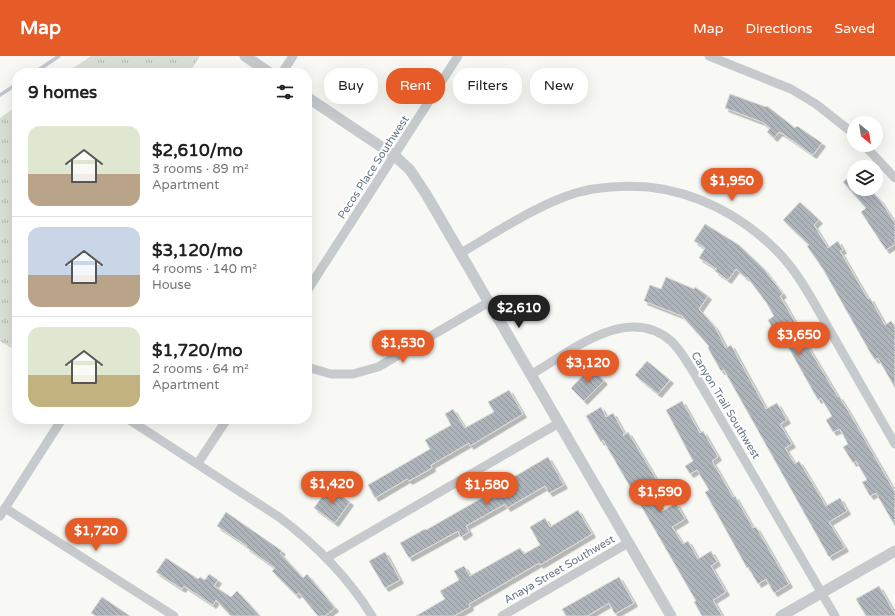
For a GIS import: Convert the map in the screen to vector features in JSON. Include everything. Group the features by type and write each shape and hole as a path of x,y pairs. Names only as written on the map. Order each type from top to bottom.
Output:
{"street":[{"path":"245,56 263,68"},
{"path":"285,68 292,56"},
{"name":"Pecos Place Southwest","path":"312,283 458,56"},
{"path":"709,56 791,89 816,104 847,128"},
{"path":"312,100 394,156 414,176 532,374 671,616"},
{"path":"871,152 895,178"},
{"path":"461,254 526,215 565,196 583,191 608,187 636,186 664,189 701,199 727,212 753,230 778,252 794,271 895,444"},
{"path":"312,368 331,374 353,374 378,367 489,302"},
{"name":"Canyon Trail Southwest","path":"532,374 593,338 615,328 643,328 659,333 670,341 684,356 835,616"},
{"path":"326,558 559,423"},
{"path":"59,424 2,512 174,616"},
{"path":"136,424 198,463 279,517 303,535 349,582 372,616"},
{"path":"198,463 223,424"},
{"name":"Anaya Street Southwest","path":"502,616 628,543"},
{"path":"781,616 895,551"}],"green space":[{"path":"91,56 200,56 192,68 73,68"},
{"path":"12,110 11,348 0,341 0,118"}],"building":[{"path":"730,94 766,107 767,106 795,128 797,126 822,143 813,155 779,132 774,138 767,132 770,128 762,122 725,108"},
{"path":"847,179 847,187 843,182"},
{"path":"855,196 876,196 895,223 895,244 886,250 861,212 866,208"},
{"path":"800,202 819,220 814,225 828,248 838,241 843,250 840,251 868,299 870,298 885,325 891,321 895,327 895,388 878,358 875,360 871,354 823,269 807,246 809,245 783,220"},
{"path":"705,224 739,245 764,269 783,294 780,296 798,327 796,327 838,397 839,396 850,414 895,492 895,526 876,493 870,496 862,482 867,480 856,461 853,463 843,447 848,444 840,429 833,432 826,420 832,416 821,398 818,400 782,336 778,338 768,320 774,316 766,302 747,277 746,278 736,269 728,280 715,271 717,269 699,258 705,248 694,241"},
{"path":"666,277 694,289 695,287 708,296 699,309 715,327 726,348 731,345 766,409 777,403 787,420 780,424 792,444 785,448 795,464 799,461 826,506 840,498 847,511 829,522 845,548 829,557 724,370 721,371 708,348 709,346 682,316 644,301 650,285 661,289"},
{"path":"647,361 670,380 658,394 635,375"},
{"path":"591,367 604,381 584,401 571,388"},
{"path":"509,390 523,414 470,446 469,443 431,465 432,468 409,481 407,479 375,498 368,485 430,449 425,440 451,425 445,414 453,409 465,428 494,412 488,402"},
{"path":"682,401 700,433 703,431 718,457 712,461 733,497 735,496 753,528 756,527 789,584 774,593 766,579 758,584 748,567 747,568 705,492 709,490 697,470 690,474 685,466 693,461 666,410"},
{"path":"601,407 606,417 613,413 624,433 623,436 628,432 649,467 663,491 654,496 663,511 676,503 685,519 672,527 683,544 688,541 698,559 711,551 717,562 711,566 726,592 713,600 722,616 702,616 694,602 696,601 603,440 601,442 586,416"},
{"path":"548,457 564,485 549,493 545,486 507,508 505,504 466,526 469,532 461,537 458,531 409,558 400,543 496,490 495,488"},
{"path":"329,487 350,502 335,523 314,508"},
{"path":"578,510 592,534 540,565 539,563 469,604 470,607 454,616 416,616 445,599 440,591 459,580 454,571 464,566 470,576 520,548 524,554 540,545 530,527 545,518 550,527"},
{"path":"226,512 282,551 280,553 303,578 307,574 335,608 325,616 318,616 299,593 296,595 272,571 275,568 246,547 247,546 217,526"},
{"path":"385,552 400,580 385,588 369,561"},
{"path":"166,558 198,579 200,577 205,580 209,574 218,580 214,586 231,597 237,591 260,616 231,616 216,600 213,605 184,586 182,589 156,572"},
{"path":"619,577 634,603 615,614 609,603 587,616 566,616 562,609"},
{"path":"879,586 895,616 866,616 856,599"},
{"path":"102,597 130,616 96,616 91,613"}],"waterway":[{"path":"41,68 59,56"},
{"path":"0,95 12,87"}]}
